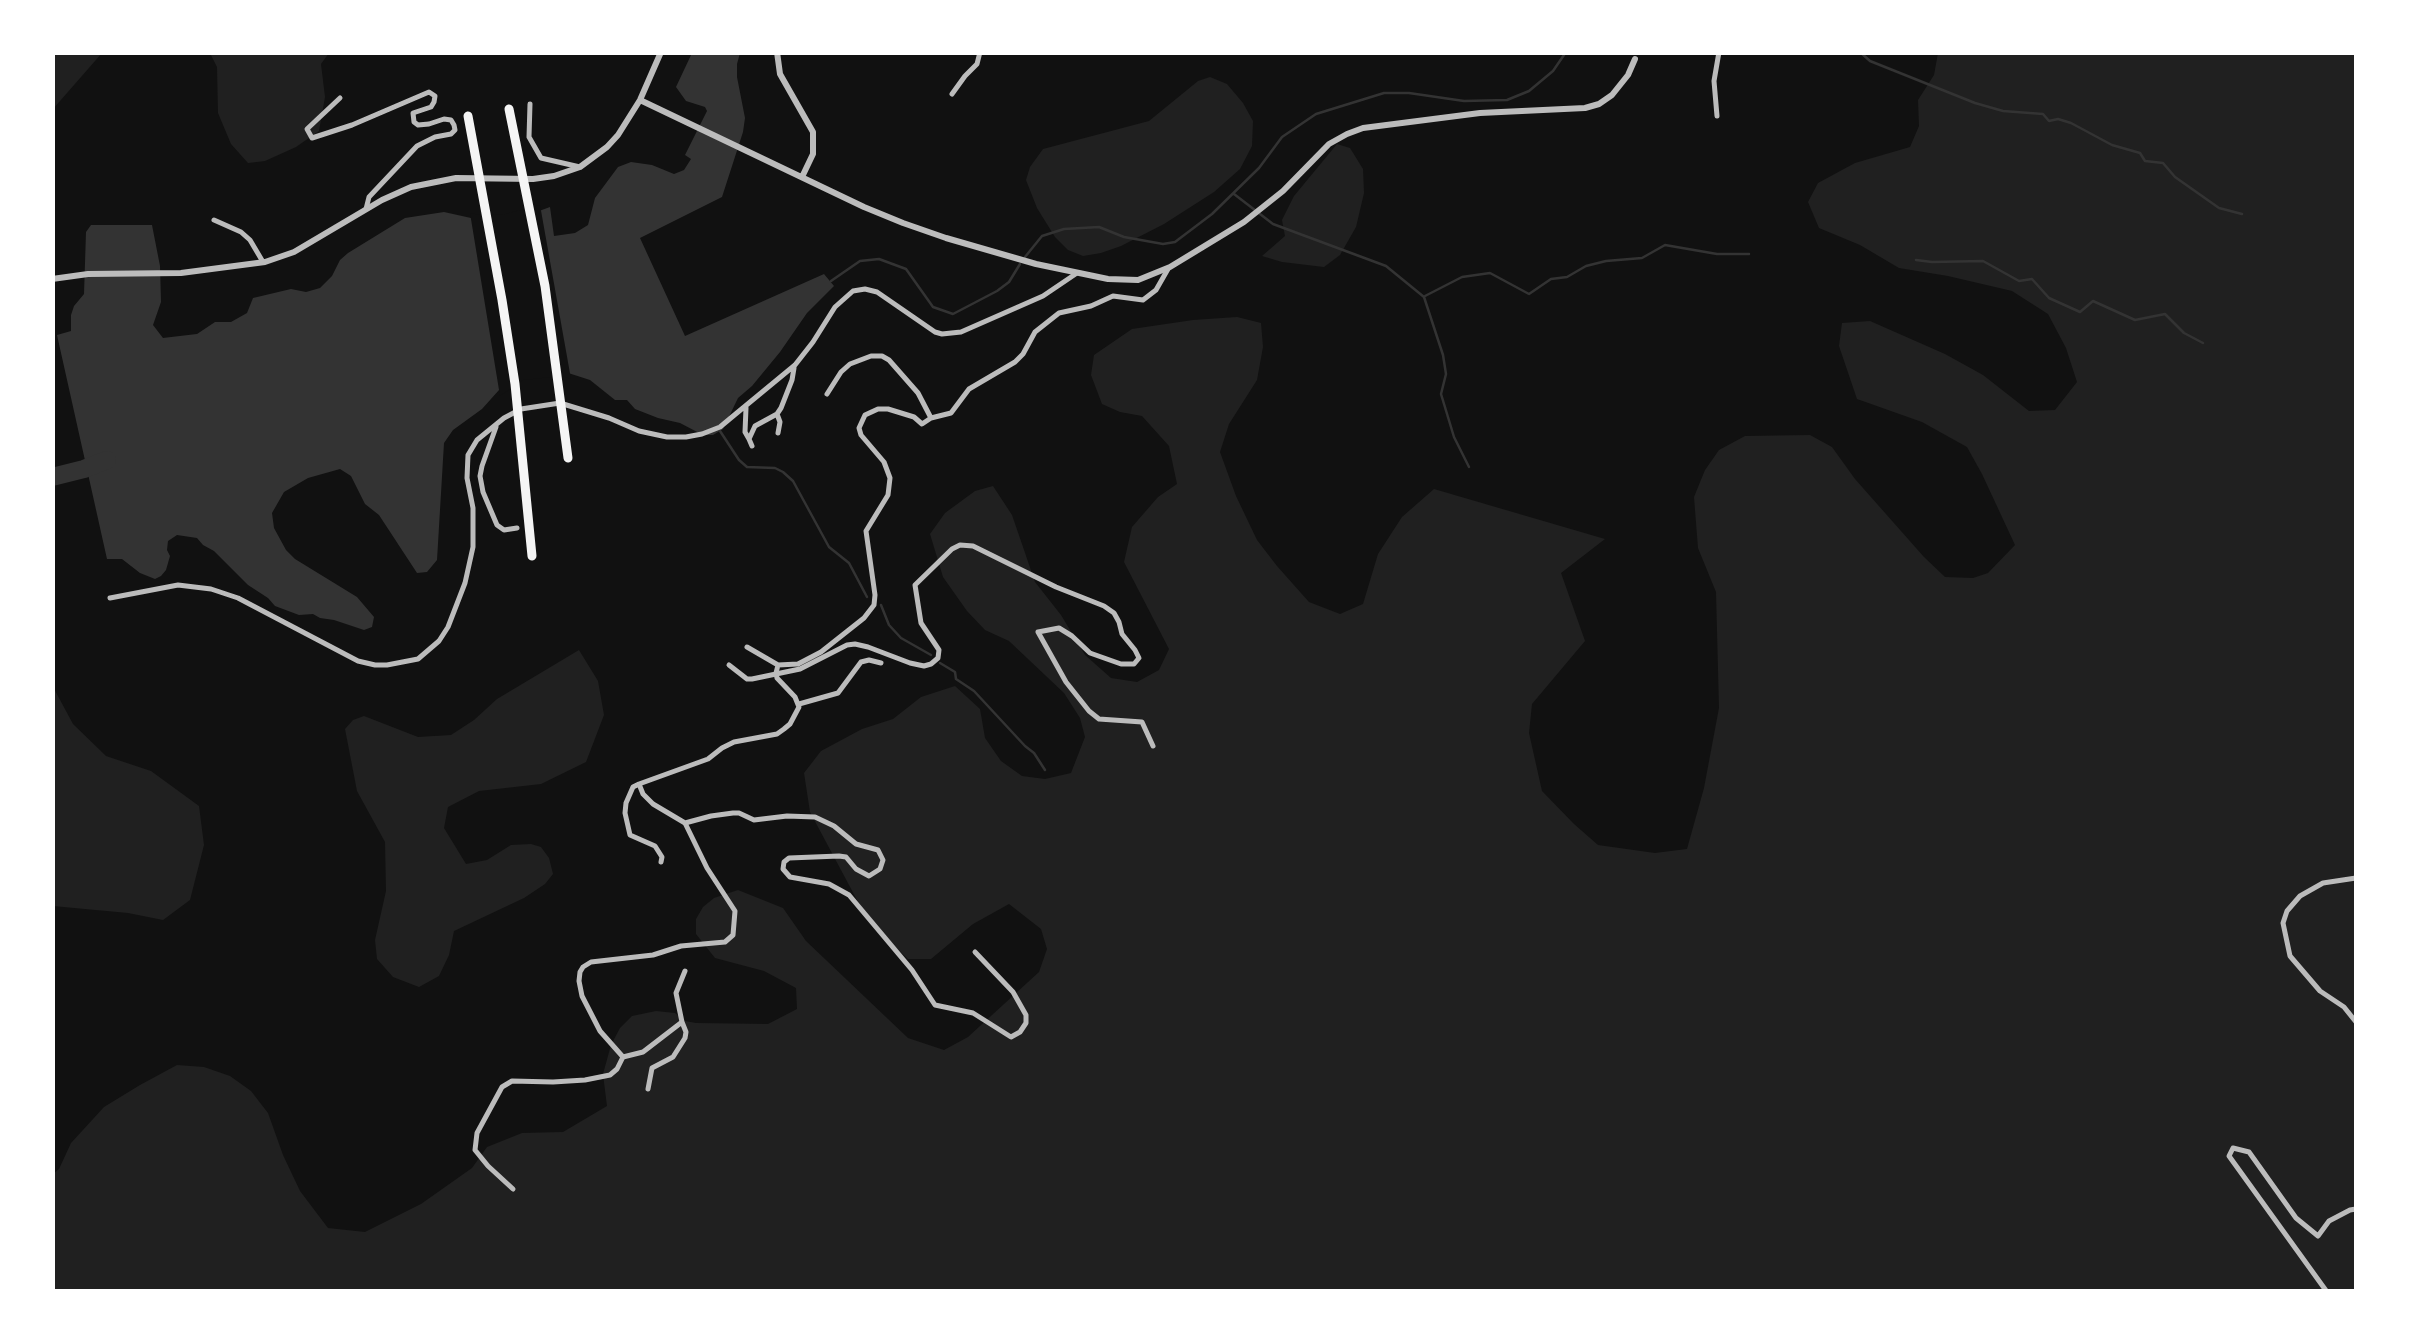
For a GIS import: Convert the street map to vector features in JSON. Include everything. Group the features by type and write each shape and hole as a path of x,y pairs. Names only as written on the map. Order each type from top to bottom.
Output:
{"highway":[{"path":"509,108 544,286 568,458"},
{"path":"468,116 502,300 524,457 532,556"}],"street":[{"path":"52,279 88,274 181,273 263,263 294,252 410,187 456,178 533,179 580,167 618,135 640,100 661,52"},
{"path":"777,52 780,74 812,132 813,154 802,177"},
{"path":"952,94 977,64 980,52"},
{"path":"1716,116 1714,81 1719,52"},
{"path":"640,100 902,223 1077,274 1138,280 1170,266 1250,218 1329,144 1347,134 1364,128 1480,113 1585,108 1612,95 1637,56"},
{"path":"340,98 308,128 312,138 429,92 435,96 434,102 431,107 413,113 414,122 429,124 444,119 452,120 454,125 451,134 435,136 417,146 369,197 366,210"},
{"path":"530,104 530,137 540,158 580,167"},
{"path":"214,220 242,232 263,263"},
{"path":"747,647 778,665 798,664 821,652 864,618 874,604 866,531 888,495 890,478 884,462 860,435 862,418 870,412 888,409 914,417 922,424 951,413 969,389 1015,362 1034,332 1059,313 1113,296 1143,300 1156,290 1170,266"},
{"path":"110,598 178,585 211,589 238,598 358,660 387,665 418,658 438,641 456,611 473,547 474,508 467,478 468,455 477,440 496,424 521,410 560,403 639,431 686,437 720,427 795,365 835,307 854,291 877,292 942,334 961,332 1043,296 1077,274"},
{"path":"826,394 850,364 882,356 918,393 932,418"},
{"path":"746,406 750,442 755,426 777,414 795,365"},
{"path":"777,414 778,433"},
{"path":"496,424 482,466 482,492 497,525 504,530 516,528"},
{"path":"729,665 747,679 810,666 847,645 868,646 924,666 936,661 938,650 922,623 915,586 952,549 973,546 1114,613 1122,634 1136,650 1139,658 1134,664 1121,664 1090,653 1059,628 1038,632 1066,682 1089,711 1099,718 1142,722 1153,746"},
{"path":"799,704 838,694 861,662 881,663"},
{"path":"778,665 777,678 799,704"},
{"path":"661,862 656,846 630,835 625,813 633,787 708,759 734,742 777,734 790,724 799,704"},
{"path":"622,1057 600,1031 589,1010 579,981 583,966 653,955 681,946 725,942 736,928 736,912 707,868 685,824 653,804 639,784"},
{"path":"685,824 733,813 754,820 815,817 856,844 878,850 880,869 869,876 840,856 788,858 783,869 790,876 829,884 848,895 912,970 935,1005 973,1013 1011,1038 1026,1023 1026,1015 1013,992 975,952"},
{"path":"2356,878 2323,883 2300,896 2287,911 2284,923 2290,956 2320,991 2344,1007 2356,1022"},
{"path":"648,1089 652,1068 674,1056 685,1038 676,993 685,971"},
{"path":"622,1057 643,1052 682,1022"},
{"path":"513,1189 475,1150 476,1133 502,1087 512,1081 584,1080 610,1074 622,1057"},
{"path":"2327,1292 2229,1156 2233,1148 2249,1152 2296,1218 2318,1236 2329,1221 2356,1209"}],"shaded area":[{"path":"52,53 102,53 53,109"},
{"path":"210,53 329,53 321,64 325,97 319,131 265,161 248,163 231,144 218,113 217,67"},
{"path":"692,53 740,53 737,77 745,118 722,197 640,238 685,336 824,274 834,286 738,398 723,429 703,435 635,409 627,400 615,400 590,380 562,371 522,375 453,430 444,443 437,560 427,572 417,573 379,515 365,504 351,476 340,469 308,478 284,492 272,513 274,528 295,559 357,597 374,617 372,627 364,630 275,606 197,538 177,535 168,541 170,556 166,570 155,579 122,559 107,559 57,335 71,331 74,306 84,294 86,232 91,225 152,225 160,266 161,302 153,325 163,338 197,334 215,322 231,322 247,313 253,298 291,289 306,292 320,288 348,253 405,218 444,212 480,220 550,207 554,236 575,233 588,225 595,198 618,167 631,162 674,174 684,170 691,159 685,155 707,111 686,101 676,87"},
{"path":"1938,53 2356,53 2356,1291 53,1292 53,1174 71,1143 104,1107 140,1085 177,1065 204,1067 230,1076 251,1091 268,1113 300,1191 328,1228 365,1232 421,1204 472,1168 487,1147 522,1133 563,1132 607,1106 603,1074 611,1045 632,1016 656,1011 675,1013 696,1023 768,1024 797,1009 796,988 764,971 715,958 696,934 696,919 703,907 714,898 738,890 783,908 806,941 908,1038 944,1050 968,1037 1039,972 1047,949 1041,929 1009,904 973,924 931,959 908,959 880,932 857,900 810,812 804,773 821,751 862,729 893,719 921,697 955,686 980,709 985,738 1001,761 1022,776 1045,779 1071,773 1085,737 1080,718 1064,693 1009,641 985,630 943,577 930,534 945,513 975,491 993,486 1012,515 1035,582 1085,655 1111,678 1137,682 1159,670 1169,649 1124,562 1132,527 1158,497 1177,484 1169,446 1142,416 1102,404 1091,375 1094,355 1132,329 1237,317 1261,323 1263,347 1257,380 1229,424 1220,452 1257,540 1309,602 1340,614 1363,604 1378,554 1402,517 1434,489 1605,539 1561,573 1585,641 1532,704 1529,733 1542,791 1598,845 1655,853 1687,849 1704,788 1719,708 1716,592 1698,548 1694,497 1719,450 1745,436 1810,435 1832,447 1855,479 1945,577 1973,578 1988,573 2015,545 1982,474 1967,447 1922,422 1857,399 1839,346 1842,323 1870,321 1945,354 1983,375 2029,411 2055,410 2077,382 2066,348 2048,314 2012,291 1899,268 1860,245 1819,228 1808,202 1818,183 1855,163 1910,147 1919,126 1918,100 1934,75"},
{"path":"1210,77 1227,84 1253,121 1252,146 1240,169 1214,192 1121,246 1083,256 1068,250 1037,208 1026,180 1043,149 1149,121 1198,81"},
{"path":"1337,144 1350,148 1363,169 1364,193 1356,227 1340,255 1324,267 1262,256 1285,236 1282,220 1294,196"},
{"path":"579,650 598,681 604,715 586,762 541,784 479,791 448,807 444,828 466,864 487,860 511,845 531,844 541,847 553,874 524,898 454,931 439,976 419,987 393,977 377,959 375,940 386,891 385,842 357,791 345,729 364,716 418,737 451,735 497,699"},
{"path":"52,685 73,724 106,756 151,771 199,806 204,845 190,900 163,920 53,906"}],"pier":[{"path":"540,205 571,379 561,376 523,380 500,396 470,213 505,214"}],"waterway":[{"path":"1025,257 1042,236 1064,229 1099,227 1124,237 1163,244 1175,242 1212,214 1259,168 1282,137 1316,114 1384,93 1464,101 1507,100 1529,91 1553,71 1566,52"},
{"path":"1860,52 1870,61 1975,103 2003,111 2043,114 2049,121 2071,123 2112,145 2140,153 2145,161 2163,163 2175,177 2219,208 2242,214"},
{"path":"1234,194 1273,224 1386,266 1424,297 1443,355 1446,374 1441,394 1454,437 1469,467"},
{"path":"1425,296 1462,277 1490,273 1529,294 1551,279 1567,277 1586,266 1642,258 1665,245 1717,254 1749,254"},
{"path":"831,281 860,261 879,259 906,269 933,307 953,314 997,291 1009,282 1020,264"},
{"path":"1916,260 1983,261 2019,281 2032,279 2049,298 2080,312 2093,301 2135,320 2165,314 2184,333 2203,343"},
{"path":"720,431 747,467 775,468 793,481 829,547 849,563 867,597"},
{"path":"52,477 107,460"},
{"path":"881,605 889,625 901,638 931,655"},
{"path":"940,663 974,691 1034,753 1045,770"}]}
